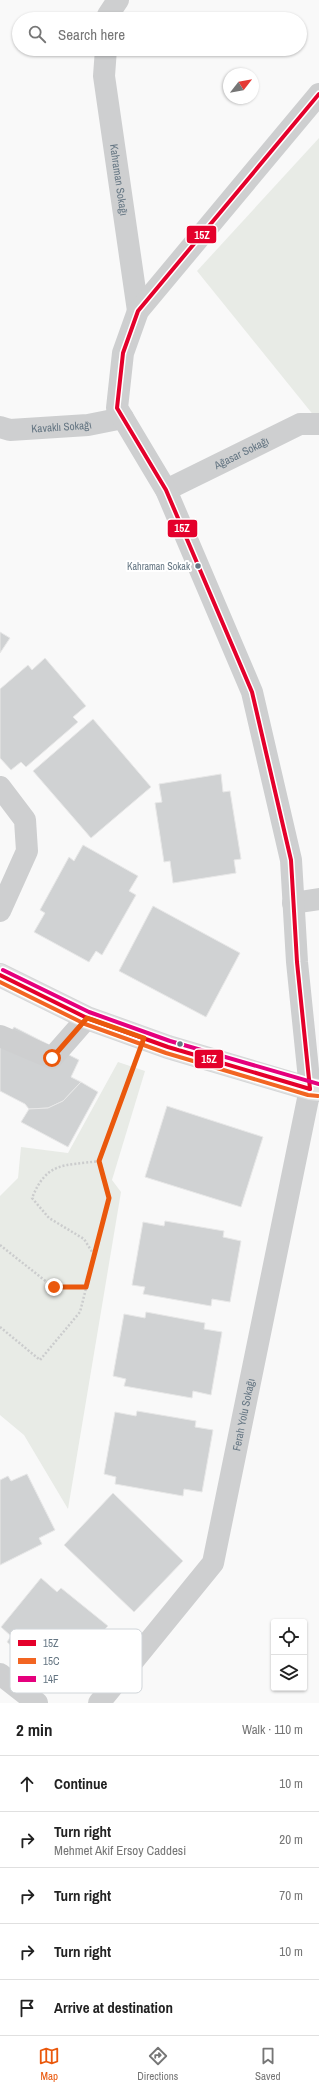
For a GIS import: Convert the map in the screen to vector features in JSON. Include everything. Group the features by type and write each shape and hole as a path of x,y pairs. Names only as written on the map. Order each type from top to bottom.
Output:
{"main road":[{"path":"0,975 87,1018 144,1038 314,1089"}],"street":[{"path":"110,12 118,0"},
{"name":"Kahraman Sokağı","path":"105,56 104,76 138,311"},
{"path":"138,311 319,94"},
{"name":"Ferah Yolu Sokağı","path":"138,311 123,353 117,408 166,490 252,692 291,860 297,962 314,1089 213,1563 142,1650"},
{"name":"Kavaklı Sokağı","path":"0,427 10,430 88,425 123,418"},
{"name":"Ağasar Sokağı","path":"166,490 300,424 319,424"},
{"path":"0,786 25,820 27,851 0,911"},
{"path":"293,903 319,899"},
{"path":"0,1036 52,1058 87,1018"},
{"path":"0,1674 10,1682"},
{"path":"24,1693 37,1703"},
{"name":"Ferah Yolu Sokağı","path":"99,1703 107,1693"}],"path":[{"path":"0,1327 40,1360 80,1312 109,1198 99,1161 144,1038"},
{"path":"94,1255 84,1239 49,1218 32,1198 39,1181 56,1167 99,1161"},
{"path":"0,1244 54,1287 86,1287"}],"shaded area":[{"path":"319,138 319,422 197,271"},
{"path":"118,1062 145,1071 112,1180 121,1192 68,1509 24,1435 0,1415 0,1196 18,1178 21,1147 68,1153"}],"building":[{"path":"0,632 10,638 0,653"},
{"path":"45,658 86,706 73,717 78,722 26,767 21,762 11,770 0,758 0,689 28,665 32,670"},
{"path":"93,719 151,787 91,838 33,771"},
{"path":"221,774 223,792 230,791 241,859 234,860 236,873 173,883 170,861 164,862 155,803 162,802 159,784"},
{"path":"83,845 138,876 129,891 136,895 102,955 96,951 89,962 34,932 45,913 40,910 69,857 74,861"},
{"path":"153,906 240,953 206,1017 119,971"},
{"path":"14,1027 79,1060 71,1077 81,1082 63,1101 48,1108 29,1109 25,1104 0,1091 0,1048"},
{"path":"81,1082 98,1092 68,1147 21,1122 29,1109 48,1108 63,1101"},
{"path":"167,1106 263,1137 241,1207 145,1177"},
{"path":"165,1221 224,1231 223,1237 241,1241 230,1302 212,1299 211,1306 143,1294 145,1287 132,1285 143,1222 164,1226"},
{"path":"146,1312 205,1323 204,1329 222,1332 211,1395 193,1391 192,1398 124,1386 126,1379 113,1376 124,1314 145,1318"},
{"path":"137,1411 196,1421 195,1427 213,1430 202,1492 184,1489 183,1496 115,1484 116,1477 104,1474 115,1412 136,1416"},
{"path":"27,1474 55,1530 39,1538 42,1544 0,1565 0,1480 8,1476 11,1481"},
{"path":"113,1493 183,1561 134,1612 64,1545"},
{"path":"41,1578 57,1592 61,1588 108,1626 105,1629 10,1629 10,1635 1,1627"},
{"path":"10,1638 10,1644 7,1642"}],"transit line":[{"name":"15Z","path":"310,1089 297,962 291,860 252,692 166,490 117,408 123,353 138,311 319,94"},
{"name":"14F","path":"3,970 89,1012 170,1041 319,1084"},
{"name":"15Z","path":"0,975 87,1018 168,1047 310,1089"},
{"name":"15C","path":"0,982 85,1024 166,1053 308,1095 318,1096"}],"place":[{"name":"Kahraman Sokak","path":"198,566"}],"route":[{"path":"52,1058 87,1018 144,1038 99,1161 109,1198 86,1287 54,1287"}]}
